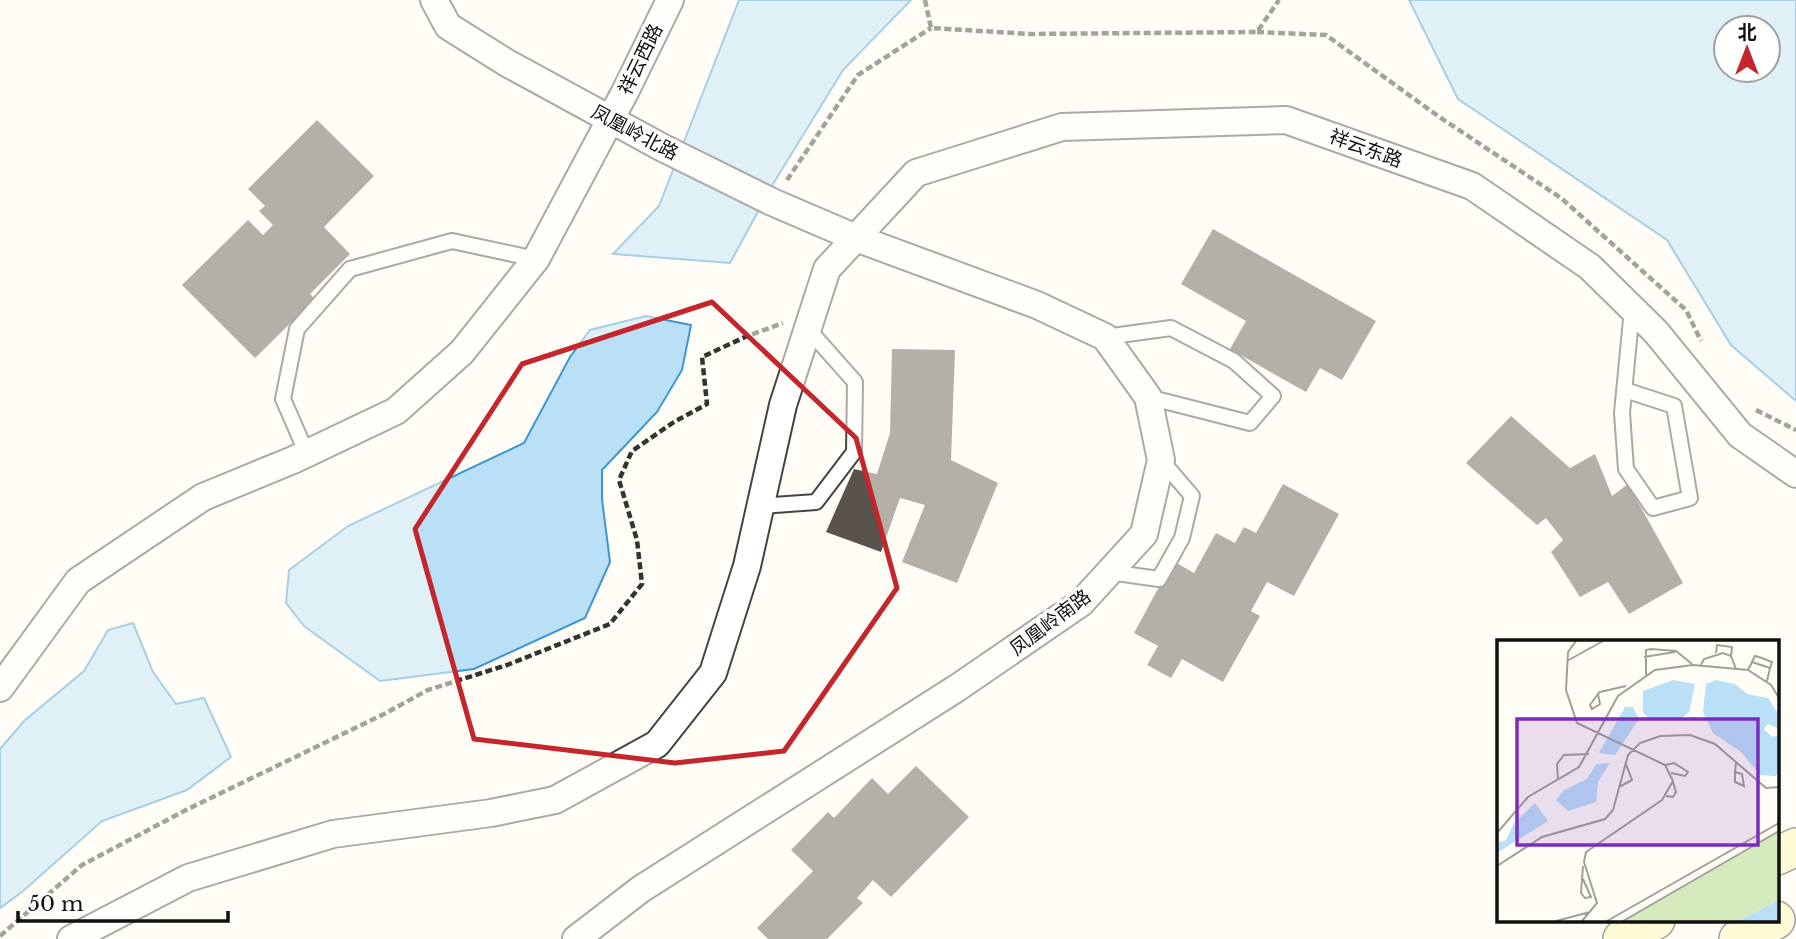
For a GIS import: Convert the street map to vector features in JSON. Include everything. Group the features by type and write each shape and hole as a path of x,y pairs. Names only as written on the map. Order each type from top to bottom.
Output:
{"main road":[{"path":"1778,855 1796,846"},
{"path":"1778,919 1796,910"},
{"path":"1622,939 1652,922"},
{"path":"1738,939 1772,922"}],"street":[{"name":"凤凰岭北路","path":"434,0 448,26 507,63 663,148 772,202 856,238"},
{"name":"祥云西路","path":"0,688 78,581 203,497 307,454 396,411 461,352 536,259 670,0"},
{"name":"祥云东路","path":"71,939 188,878 333,834 491,813 555,800 657,744 713,673 747,566 783,405 827,268 916,173 1062,127 1286,120 1472,186 1590,267 1656,332 1740,435 1796,474"},
{"name":"凤凰岭南路","path":"576,939 640,889 957,688 1081,604 1144,534 1161,460 1148,397 1105,337 1037,305 856,238"}],"lane":[{"path":"307,454 283,399 297,330 350,268 452,241 536,259"},
{"path":"1625,390 1674,406 1690,498 1653,508 1626,469 1622,413 1632,309"},
{"path":"761,506 816,502 854,452 855,382 810,321"},
{"path":"1105,337 1171,328 1234,361 1273,396 1250,424 1148,397"},
{"path":"1110,572 1159,579 1182,538 1192,496 1161,460"}],"path":[{"path":"925,0 931,29"},
{"path":"772,202 858,75 931,29 1030,34 1257,32 1279,0"},
{"path":"0,936 82,865 186,810 373,720 428,690 507,665 610,624 642,584 637,540 620,480 632,451 674,422 707,404 702,357 745,337 810,321"}],"highlighted area":[{"path":"712,302 856,438 897,588 784,751 675,763 474,739 415,529 522,364"}],"water":[{"path":"739,0 911,0 843,70 773,184 730,263 613,254 659,206"},
{"path":"1409,0 1796,0 1796,401 1731,345 1667,240 1458,99"},
{"path":"646,316 691,325 682,370 657,412 602,470 602,499 610,562 585,618 474,669 380,681 304,626 286,603 289,570 348,526 524,443 570,357 590,330"},
{"path":"133,623 153,672 176,704 204,698 231,757 187,790 102,821 22,892 0,908 0,749 24,721 84,671 108,630"}],"building":[{"path":"317,120 374,176 324,227 350,254 310,294 315,299 255,358 182,285 248,220 263,235 273,225 259,211 265,206 248,189"},
{"path":"1213,229 1376,321 1342,380 1320,368 1306,392 1230,349 1246,321 1181,284"},
{"path":"892,349 955,350 951,460 998,483 957,583 902,562 925,505 900,498 881,552 826,532 854,469 877,474 890,433"},
{"path":"1511,416 1570,468 1595,454 1612,496 1628,484 1683,583 1629,614 1608,582 1580,597 1551,552 1563,540 1546,518 1537,525 1466,463"},
{"path":"1283,484 1339,514 1294,596 1267,582 1251,611 1260,616 1223,682 1182,659 1171,678 1147,665 1158,646 1134,633 1173,561 1194,573 1216,533 1235,543 1244,527 1256,533"},
{"path":"916,766 969,817 891,897 873,880 857,898 863,903 827,939 768,939 757,928 813,871 791,850 828,812 834,818 872,778 888,794"}]}
